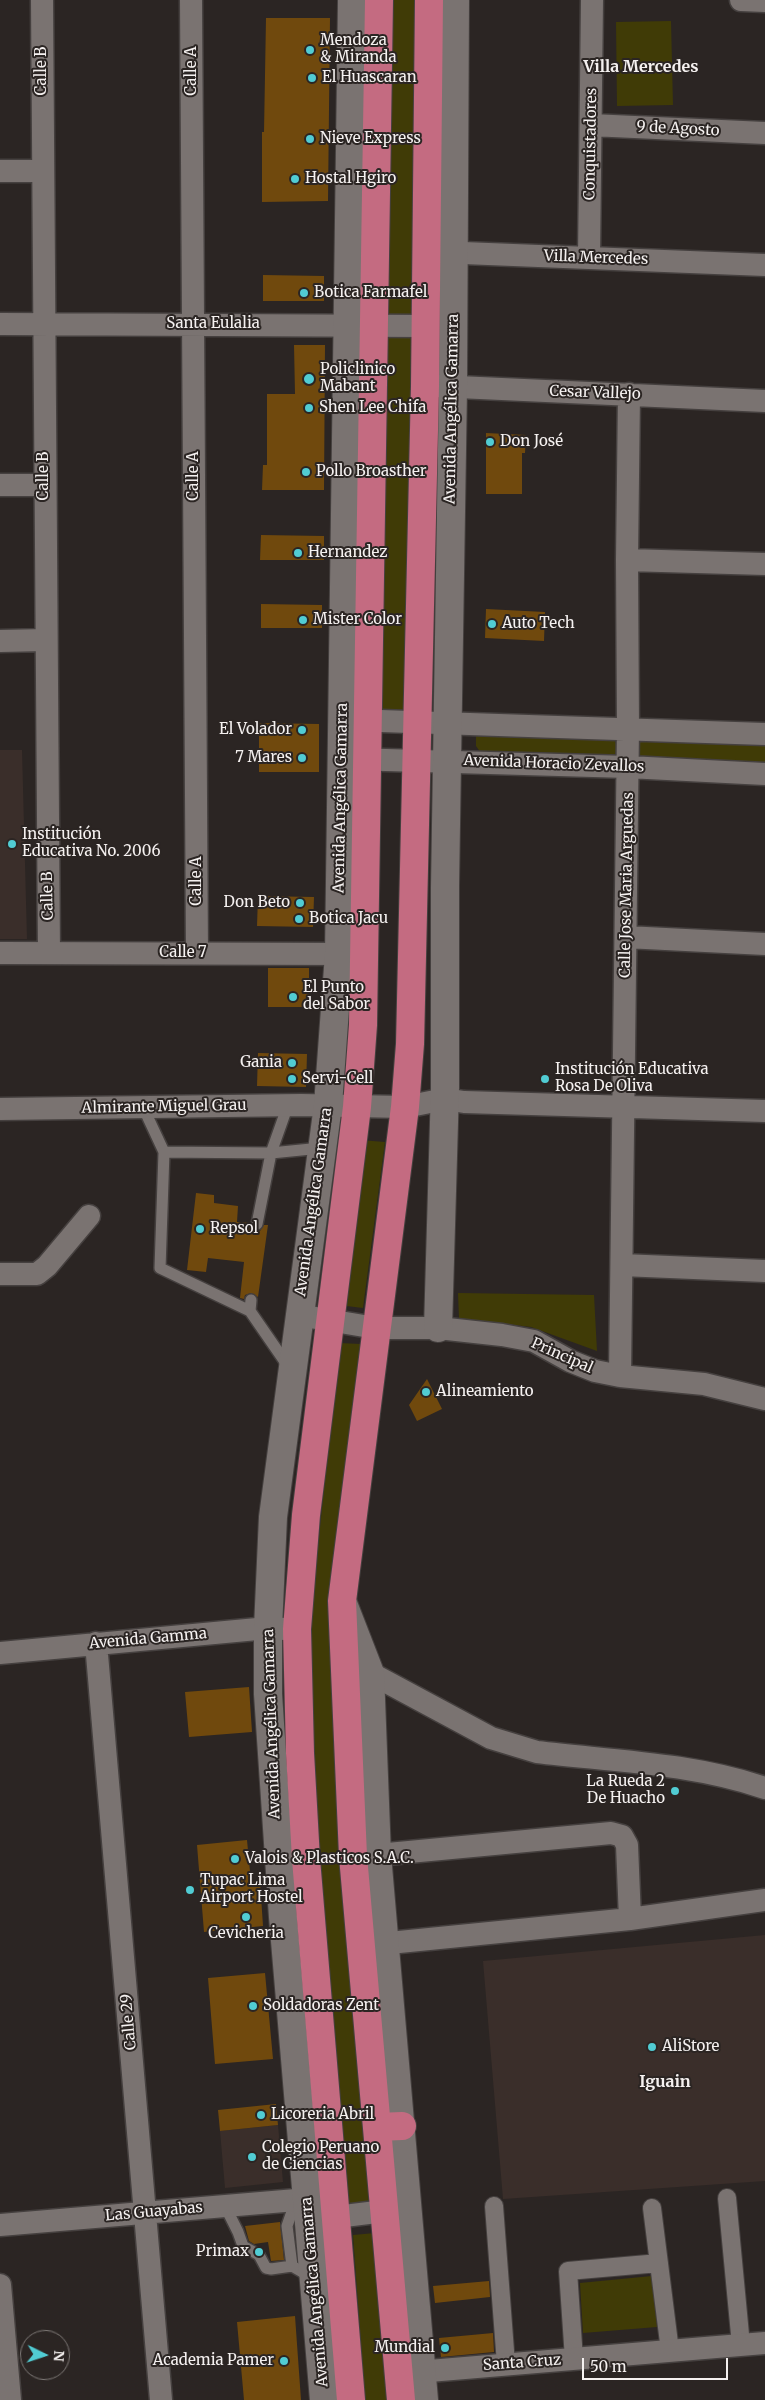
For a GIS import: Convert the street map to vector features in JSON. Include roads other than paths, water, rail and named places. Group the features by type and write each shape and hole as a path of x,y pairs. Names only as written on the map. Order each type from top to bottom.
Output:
{"main road":[{"name":"Avenida Angélica Gamarra","path":"352,0 361,325"},
{"name":"Avenida Angélica Gamarra","path":"351,2400 306,1859 300,1753 297,1629 299,1585 328,1320 357,1107 352,954 361,325 379,0"},
{"name":"Avenida Angélica Gamarra","path":"424,2400 407,2382 390,2126 373,1945 353,1856 342,1601 404,1107 412,989 425,386 429,0"},
{"name":"Avenida Angélica Gamarra","path":"438,1328 445,1099 444,887 453,387 454,0"},
{"name":"Avenida Angélica Gamarra","path":"324,2400 294,2227 302,2199 268,1694 268,1628 273,1517 298,1315 352,954"},
{"name":"Avenida Angélica Gamarra","path":"342,1601 370,1673 377,1855 373,1945"}],"street":[{"name":"Calle B","path":"42,0 44,485 49,952"},
{"name":"Calle A","path":"191,0 197,953"},
{"name":"Conquistadores","path":"589,257 592,0"},
{"path":"741,0 765,1"},
{"name":"9 de Agosto","path":"591,125 765,133"},
{"path":"0,171 42,172"},
{"name":"Villa Mercedes","path":"427,252 765,265"},
{"name":"Santa Eulalia","path":"0,324 193,323 426,326"},
{"name":"Cesar Vallejo","path":"425,386 765,401"},
{"name":"Calle Jose Maria Arguedas","path":"620,1376 628,767 627,560 629,394"},
{"path":"0,485 44,485"},
{"path":"627,560 765,564"},
{"path":"0,641 46,640"},
{"path":"355,720 765,734"},
{"name":"Avenida Horacio Zevallos","path":"355,759 628,767 765,774"},
{"path":"626,937 765,944"},
{"name":"Calle 7","path":"0,953 352,954"},
{"name":"Almirante Miguel Grau","path":"0,1109 288,1105 404,1107 445,1099 464,1102 765,1111"},
{"path":"0,1274 36,1274 47,1266 89,1216"},
{"path":"622,1265 765,1271"},
{"name":"Principal","path":"298,1315 376,1328 438,1328 502,1335 534,1341 570,1361 595,1371 620,1376 704,1384 765,1399"},
{"name":"Avenida Gamma","path":"0,1653 268,1628 297,1629"},
{"name":"Calle 29","path":"96,1643 161,2400"},
{"path":"370,1673 491,1738 516,1747 537,1752 698,1770 765,1788"},
{"path":"377,1855 611,1833 622,1836 627,1845 630,1919"},
{"path":"373,1945 630,1919 765,1900"},
{"path":"727,2198 741,2345"},
{"path":"302,2199 336,2217 396,2210"},
{"name":"Las Guayabas","path":"0,2225 302,2199"},
{"path":"494,2206 506,2364"},
{"path":"652,2208 670,2351"},
{"path":"574,2359 568,2272 659,2262"},
{"path":"0,2285 10,2400"},
{"name":"Santa Cruz","path":"407,2382 506,2364 765,2343"}],"lane":[{"path":"257,1224 271,1153 288,1105"},
{"path":"143,1107 164,1152 160,1268 251,1305 292,1370"},
{"path":"164,1152 271,1153 322,1148"},
{"path":"224,2206 242,2231 243,2246 259,2255 266,2268 303,2272"}],"place":[{"name":"Mendoza & Miranda","path":"310,50"},
{"name":"El Huascaran","path":"312,78"},
{"name":"Nieve Express","path":"310,139"},
{"name":"Hostal Hgiro","path":"295,179"},
{"name":"Botica Farmafel","path":"304,293"},
{"name":"Policlinico Mabant","path":"309,379"},
{"name":"Shen Lee Chifa","path":"309,408"},
{"name":"Don José","path":"490,442"},
{"name":"Pollo Broasther","path":"306,472"},
{"name":"Hernandez","path":"298,553"},
{"name":"Mister Color","path":"303,620"},
{"name":"Auto Tech","path":"492,624"},
{"name":"El Volador","path":"302,730"},
{"name":"7 Mares","path":"302,758"},
{"name":"Institución Educativa No. 2006","path":"12,844"},
{"name":"Don Beto","path":"300,903"},
{"name":"Botica Jacu","path":"299,919"},
{"name":"El Punto del Sabor","path":"293,997"},
{"name":"Gania","path":"292,1063"},
{"name":"Servi-Cell","path":"292,1079"},
{"name":"Institución Educativa Rosa De Oliva","path":"545,1079"},
{"name":"Repsol","path":"200,1229"},
{"name":"Alineamiento","path":"426,1392"},
{"name":"La Rueda 2 De Huacho","path":"675,1791"},
{"name":"Valois & Plasticos S.A.C.","path":"235,1859"},
{"name":"Tupac Lima Airport Hostel","path":"190,1890"},
{"name":"Cevicheria","path":"246,1917"},
{"name":"Soldadoras Zent","path":"253,2006"},
{"name":"AliStore","path":"652,2047"},
{"name":"Licoreria Abril","path":"261,2115"},
{"name":"Colegio Peruano de Ciencias","path":"252,2157"},
{"name":"Primax","path":"259,2252"},
{"name":"Mundial","path":"445,2348"},
{"name":"Academia Pamer","path":"284,2361"}],"district":[{"name":"Villa Mercedes","path":"641,67"},
{"name":"Iguain","path":"665,2082"}]}
